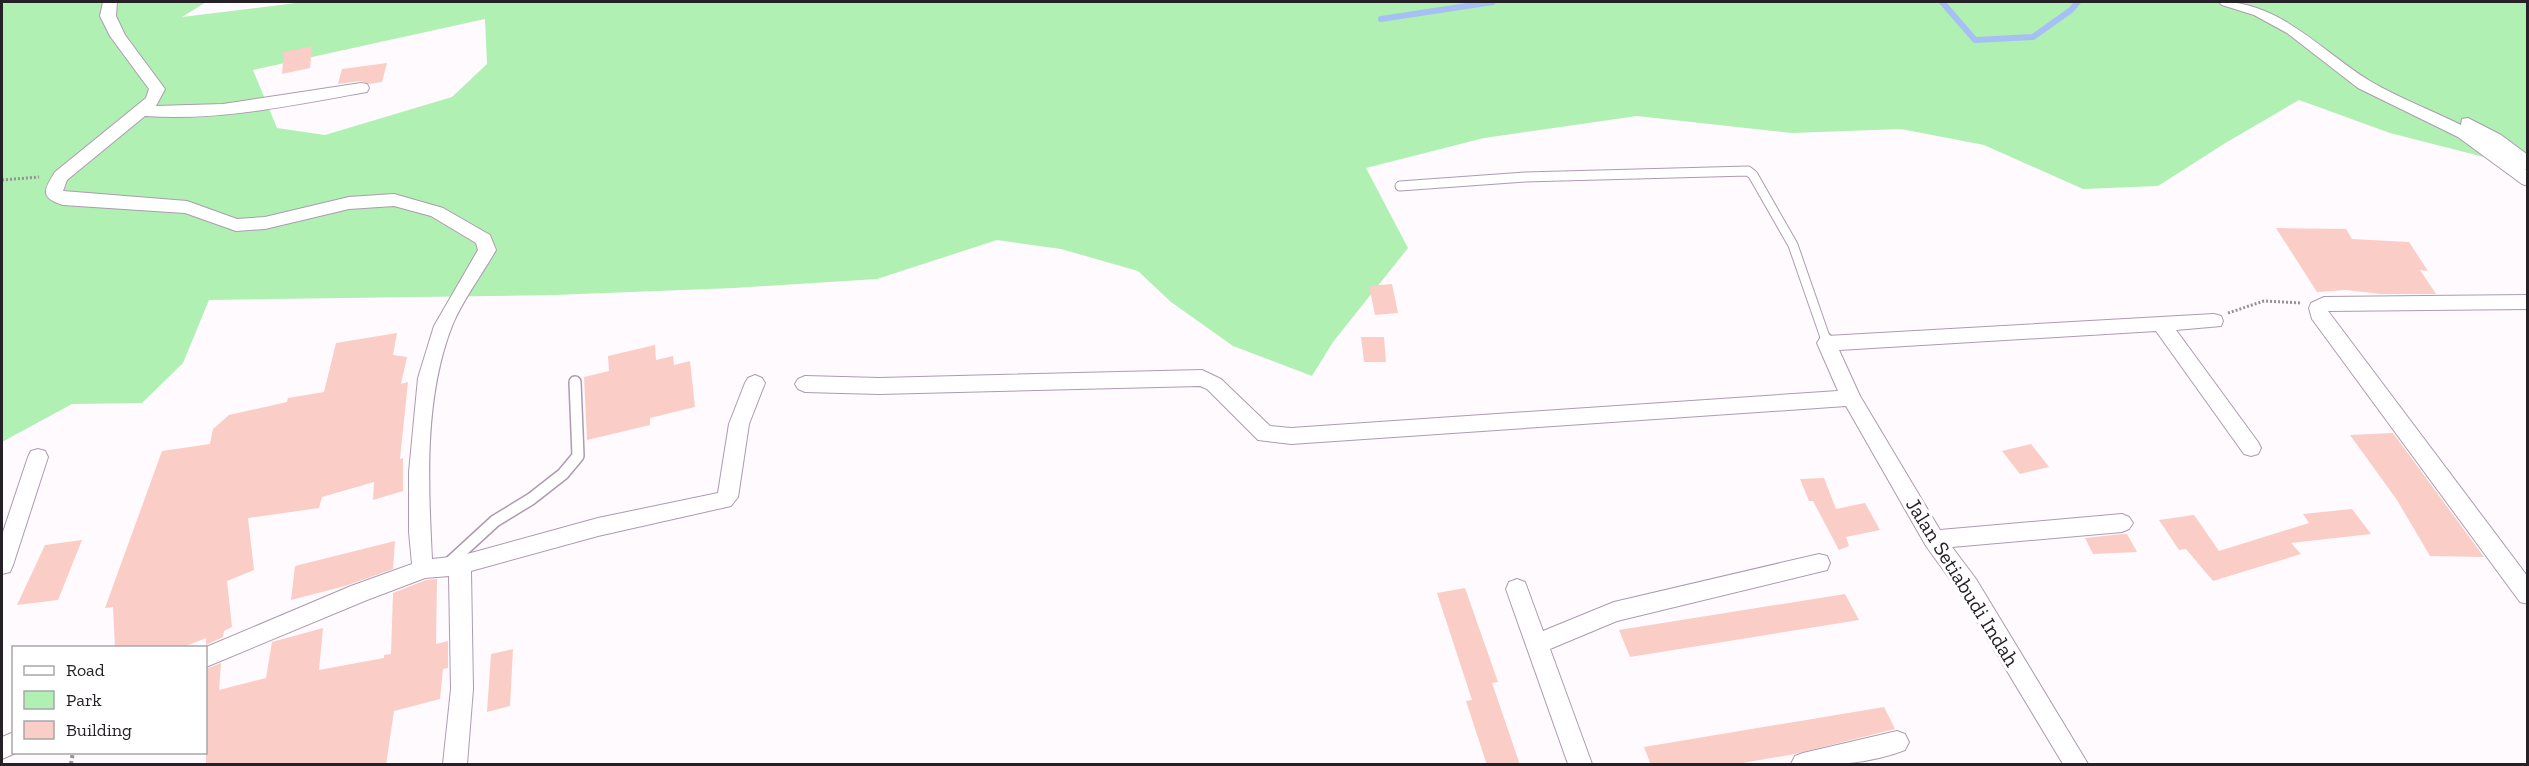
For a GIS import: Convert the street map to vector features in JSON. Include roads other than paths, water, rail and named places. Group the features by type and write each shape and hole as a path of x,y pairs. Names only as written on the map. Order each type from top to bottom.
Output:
{"street":[{"path":"110,2 108,16 118,36 157,89 153,100 61,176 55,186 54,194 63,199 187,207 236,225 266,223 349,203 394,200 437,212 484,238 487,250 443,326 426,381 419,484 421,559 444,567"},
{"path":"2256,2 2290,17 2358,66 2387,83 2459,118 2495,139 2528,164"},
{"path":"2233,3 2259,12 2292,30 2364,84 2464,134 2528,180"},
{"path":"140,110 167,113 206,112 361,88"},
{"path":"2528,302 2331,304 2320,306 2319,314 2528,595"},
{"path":"1827,343 2214,321"},
{"path":"2162,325 2251,448"},
{"name":"Jalan Setiabudi Indah","path":"1827,343 1851,398 1934,540 1968,586 2076,765"},
{"path":"805,384 879,386 1202,378 1214,384 1265,434 1291,436 1851,398"},
{"path":"207,657 276,626 444,567 598,527 724,500 728,497 729,492 739,424 755,383"},
{"path":"2,565 38,457"},
{"path":"1934,540 2122,523"},
{"path":"1538,644 1614,612 1819,563"},
{"path":"444,567 462,689 454,765"},
{"path":"1517,589 1580,765"},
{"path":"1803,765 1897,742"}],"lane":[{"path":"1400,186 1525,177 1748,171 1753,175 1793,245 1827,343"},
{"path":"444,567 495,521 531,499 563,474 578,456 575,382"}],"waterway":[{"path":"1381,19 1493,2"},
{"path":"1942,2 1975,40 2033,37 2071,10 2078,2"}]}
